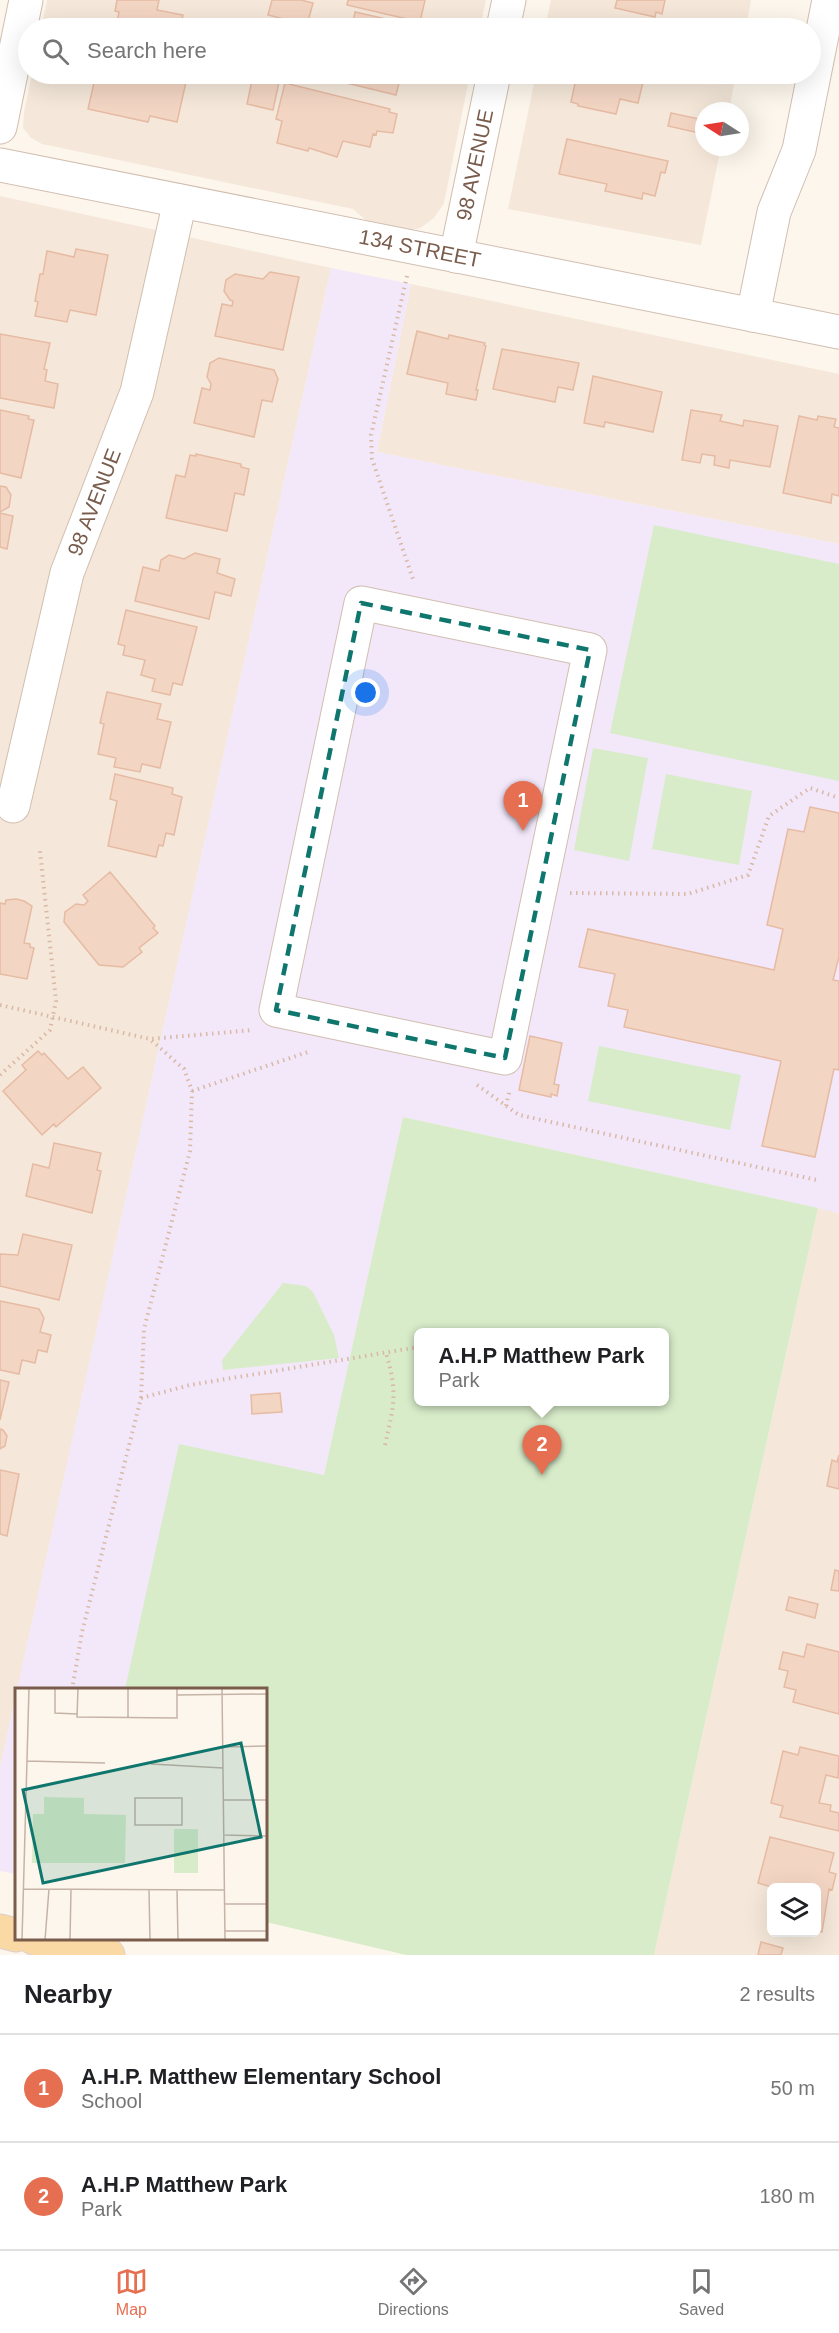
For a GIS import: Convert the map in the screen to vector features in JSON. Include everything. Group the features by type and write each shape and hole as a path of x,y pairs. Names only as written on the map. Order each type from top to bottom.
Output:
{"main road":[{"path":"0,1931 15,1935"},
{"path":"43,1940 108,1955"}],"street":[{"path":"22,18 26,0"},
{"path":"505,18 509,0"},
{"path":"821,40 829,0"},
{"path":"0,127 18,39"},
{"name":"98 AVENUE","path":"456,256 492,84"},
{"path":"753,315 774,212 799,150 812,84"},
{"name":"134 STREET","path":"0,165 839,332"},
{"name":"98 AVENUE","path":"13,806 67,573 137,392 180,201"},
{"path":"361,603 426,616 590,650 505,1058 276,1010 361,603"}],"path":[{"path":"408,275 371,435 372,459 426,616"},
{"path":"569,893 688,894 748,875 769,816 810,788 839,798"},
{"path":"0,1075 50,1030 56,1001 40,851"},
{"path":"0,1005 150,1040 262,1029"},
{"path":"72,1688 82,1632 141,1398 144,1329 190,1151 192,1091 184,1069 150,1040"},
{"path":"192,1091 316,1049"},
{"path":"470,1081 519,1115 817,1180"},
{"path":"506,1106 512,1083"},
{"path":"141,1398 190,1385 414,1348"},
{"path":"385,1445 395,1396 393,1375 386,1353"}],"highlighted area":[{"path":"361,603 590,650 505,1058 276,1010"}],"shaded area":[{"path":"47,0 486,0 482,18 43,18"},
{"path":"551,0 751,0 748,18 547,18"},
{"path":"30,84 468,84 444,203 434,218 420,228 411,230 369,223 353,209 42,144 31,138 23,128"},
{"path":"534,84 734,84 731,102 695,102 695,156 719,156 701,245 508,209"},
{"path":"0,196 331,268 18,1688 15,1688 15,1700 0,1768"},
{"path":"331,268 411,284 377,452 839,544 839,1213 403,1117 267,1736 267,1688 17,1688"},
{"path":"411,284 839,374 839,544 377,452"},
{"path":"818,1208 839,1213 839,1955 654,1955"},
{"path":"15,1698 15,1874 0,1871 0,1768"}],"green space":[{"path":"654,525 839,564 839,781 610,733"},
{"path":"593,748 648,758 629,861 574,850"},
{"path":"666,774 752,791 739,865 652,849"},
{"path":"599,1046 741,1075 730,1130 588,1101"},
{"path":"403,1117 818,1208 654,1955 406,1955 267,1922 267,1688 125,1688 179,1444 324,1475"},
{"path":"283,1283 306,1286 313,1292 334,1335 339,1358 223,1370 222,1360"}],"building":[{"path":"117,0 159,0 157,10 183,15 182,18 118,18 119,12 115,11"},
{"path":"272,0 301,0 313,3 309,18 280,18 268,15"},
{"path":"348,0 425,0 421,18 403,18 347,5"},
{"path":"617,0 665,0 662,14 656,12 655,17 615,8"},
{"path":"355,12 382,18 354,18"},
{"path":"94,84 186,84 177,122 150,116 148,122 88,109"},
{"path":"251,84 279,84 273,110 247,104"},
{"path":"285,84 390,109 389,112 397,114 393,133 377,131 376,135 373,134 370,147 343,141 337,157 309,148 308,151 277,143 282,121 276,119"},
{"path":"351,84 399,84 396,95"},
{"path":"575,84 643,84 638,103 620,99 616,114 578,106 571,102"},
{"path":"671,113 695,118 695,132 668,126"},
{"path":"567,139 668,161 665,173 661,172 655,196 643,193 642,199 605,191 607,184 559,174"},
{"path":"76,249 108,255 96,315 70,310 67,322 35,316 38,302 35,301 47,251 74,257"},
{"path":"270,272 299,277 283,350 215,336 222,304 232,306 233,301 224,291 226,280 235,274 263,279"},
{"path":"417,331 448,339 449,335 485,343 476,400 446,394 448,383 407,374"},
{"path":"0,334 50,343 44,369 47,370 45,381 58,384 54,408 0,398"},
{"path":"502,349 579,363 573,390 558,387 555,402 493,389"},
{"path":"219,358 274,370 278,379 272,402 262,400 254,437 194,423 202,388 210,390 211,384 207,377 210,363"},
{"path":"593,376 662,392 653,432 605,422 604,427 584,423"},
{"path":"0,410 29,416 28,419 34,420 21,478 0,473"},
{"path":"691,410 722,415 720,421 743,426 744,420 778,426 770,467 730,460 729,468 714,465 715,456 702,454 700,463 682,460"},
{"path":"799,416 817,420 818,416 836,419 834,427 839,428 839,496 832,494 831,503 783,493"},
{"path":"196,454 241,464 241,467 249,469 244,495 235,493 227,531 166,518 176,475 185,477 190,455 196,456"},
{"path":"0,486 6,487 11,495 9,507 0,512"},
{"path":"0,513 13,516 7,549 0,547"},
{"path":"195,553 220,559 217,573 235,579 231,596 215,592 209,619 135,601 143,567 159,571 161,560 169,555 184,559"},
{"path":"126,610 197,627 182,685 173,683 170,695 152,691 155,679 141,675 145,660 123,655 125,646 118,644"},
{"path":"107,692 161,704 157,719 171,722 160,768 142,764 140,772 114,767 116,758 98,754 104,724 100,723"},
{"path":"115,774 173,788 172,794 182,797 174,835 166,833 163,846 159,845 156,857 108,846 117,801 110,799"},
{"path":"810,807 839,813 839,957 833,980 839,981 839,1070 834,1069 815,1157 762,1146 781,1061 624,1027 628,1010 608,1006 615,974 579,967 588,929 774,970 783,929 767,925 788,829 804,832"},
{"path":"110,872 155,926 153,928 158,933 139,948 142,952 123,967 99,965 64,922 65,912 76,904 84,905 88,901 83,895"},
{"path":"16,899 32,906 24,943 34,948 27,979 0,974 0,903 5,904 6,900"},
{"path":"530,1036 562,1043 554,1084 559,1085 557,1096 551,1094 551,1097 519,1090"},
{"path":"38,1051 42,1055 44,1053 68,1079 83,1067 101,1088 56,1127 54,1124 42,1135 3,1091 26,1070 22,1065"},
{"path":"54,1143 101,1153 97,1170 101,1171 92,1213 26,1196 33,1164 49,1168"},
{"path":"23,1234 72,1245 59,1300 0,1286 0,1254 18,1255"},
{"path":"0,1301 39,1309 44,1318 40,1332 51,1335 47,1352 38,1350 35,1363 22,1360 19,1374 0,1370"},
{"path":"0,1380 9,1382 0,1420"},
{"path":"280,1393 282,1412 252,1414 251,1395"},
{"path":"0,1429 7,1436 5,1446 0,1449"},
{"path":"839,1455 839,1489 827,1486 832,1460 837,1462"},
{"path":"0,1470 19,1474 7,1536 0,1534"},
{"path":"835,1570 839,1571 839,1591 831,1590"},
{"path":"789,1597 818,1604 815,1618 786,1610"},
{"path":"807,1644 839,1652 839,1714 793,1702 796,1690 784,1687 788,1671 779,1669 783,1652 804,1657"},
{"path":"800,1747 839,1756 838,1778 826,1775 819,1803 831,1805 830,1811 839,1813 839,1831 780,1817 783,1806 771,1803 783,1751 798,1755"},
{"path":"770,1837 834,1853 829,1872 836,1874 832,1890 829,1889 822,1932 821,1883 767,1883 767,1886 758,1883"},
{"path":"761,1942 783,1948 781,1955 758,1955"}],"place":[{"name":"A.H.P. Matthew Elementary School","path":"523,831"},
{"name":"A.H.P Matthew Park","path":"542,1475"}]}
